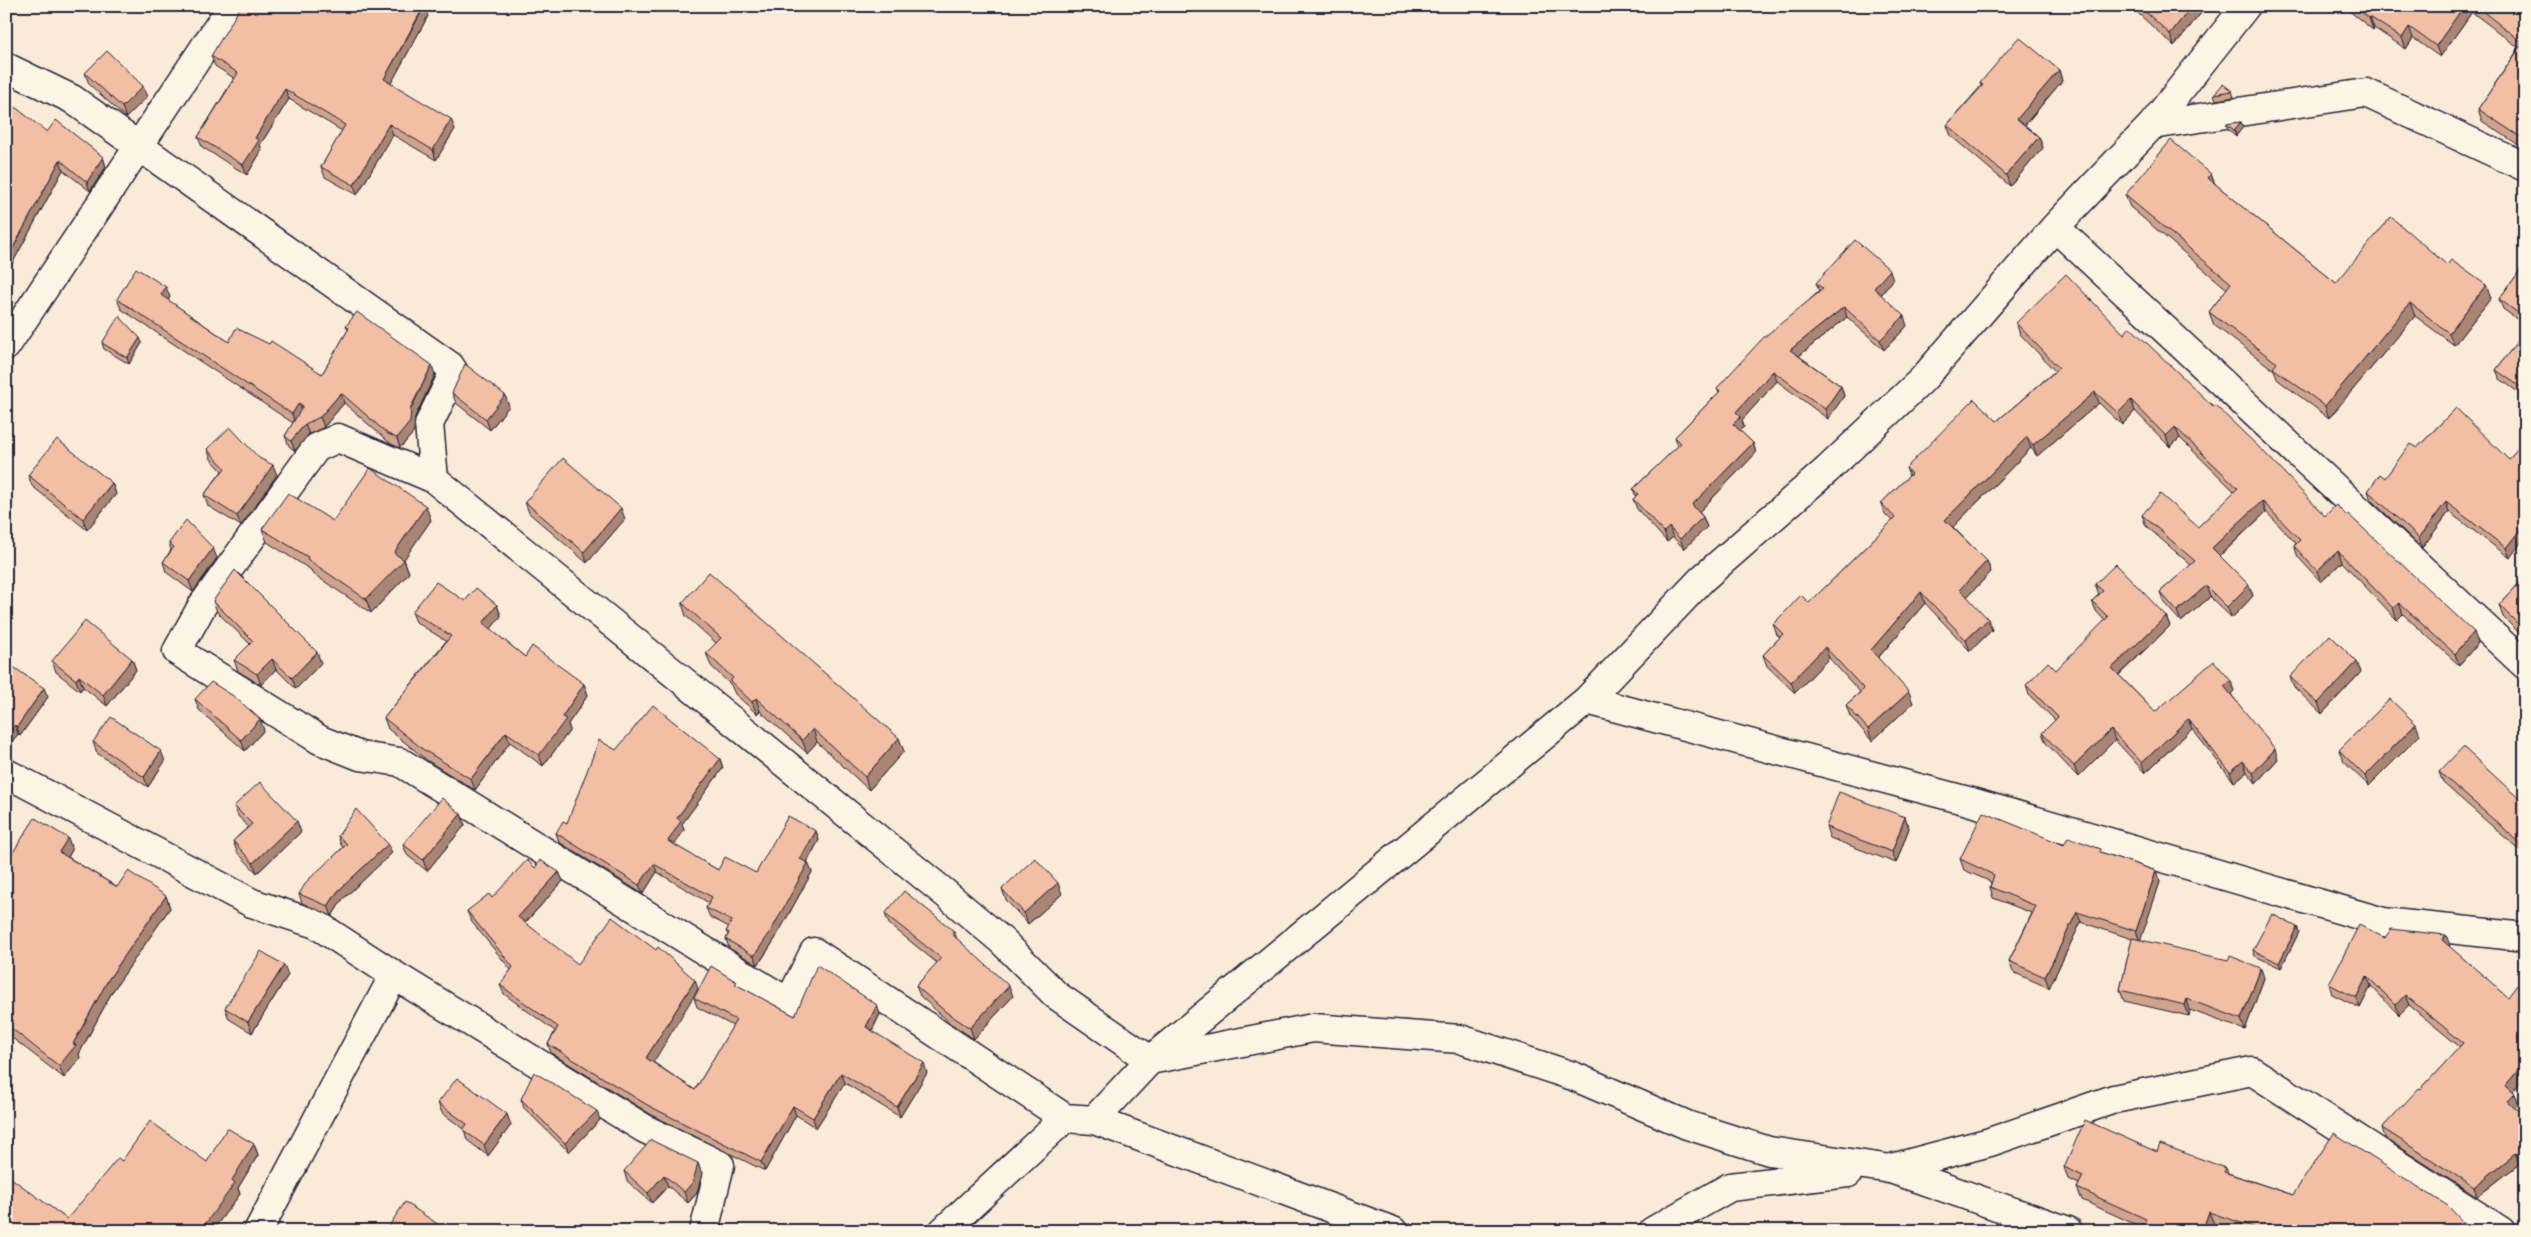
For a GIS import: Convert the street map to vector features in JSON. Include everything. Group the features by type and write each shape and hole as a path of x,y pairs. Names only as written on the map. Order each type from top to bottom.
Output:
{"street":[{"path":"6,346 137,146 232,6"},
{"path":"1094,1120 1150,1060 1587,700 1702,579 1827,470 1923,380 2055,227 2152,125 2246,6"},
{"path":"6,67 72,99 450,366 454,372 429,424 434,479"},
{"path":"2152,125 2366,93 2525,167"},
{"path":"2055,227 2525,665"},
{"path":"1393,1231 1094,1120 1065,1118 814,952 789,1003 400,762 360,756 320,740 177,651 202,606 316,448 338,438 434,479 946,894 1002,941 1056,995 1150,1060 1313,1028 1460,1038 1573,1076 1687,1125 1769,1151 1891,1169 2068,1231"},
{"path":"1587,700 1968,801 2383,922 2525,937"},
{"path":"6,773 252,903 316,924 394,975 645,1129 720,1165 704,1231"},
{"path":"258,1231 394,975"},
{"path":"1653,1231 1730,1187 1891,1169 1990,1142 2114,1099 2252,1071 2501,1231"},
{"path":"943,1231 1065,1118"}],"building":[{"path":"241,6 424,6 384,79 451,119 433,150 389,124 354,185 321,167 345,125 285,89 255,138 259,140 243,165 198,137 238,73 211,56"},
{"path":"2139,6 2192,6 2170,34"},
{"path":"2354,6 2464,6 2436,46 2409,27 2402,38 2369,18"},
{"path":"2476,6 2525,6 2525,140 2478,109 2523,43"},
{"path":"2019,37 2059,70 2017,119 2039,137 2006,175 1947,125 1983,85 1980,83"},
{"path":"107,51 143,86 122,107 85,73"},
{"path":"2223,84 2232,91 2214,94"},
{"path":"15,107 47,132 56,120 103,157 87,182 60,160 6,261 6,118"},
{"path":"2241,122 2234,130 2226,124"},
{"path":"2171,140 2211,174 2208,178 2336,283 2391,217 2447,265 2451,260 2486,285 2449,333 2410,303 2325,406 2273,368 2277,363 2209,312 2231,283 2125,195"},
{"path":"1855,240 1890,270 1874,288 1904,316 1880,340 1844,307 1790,350 1841,386 1825,409 1773,371 1736,412 1741,417 1733,424 1753,443 1692,505 1703,517 1680,539 1669,527 1664,532 1633,499 1638,494 1633,489 1681,443 1675,437 1720,391 1717,388 1763,338 1823,289 1816,283"},
{"path":"2525,264 2525,318 2499,299"},
{"path":"136,268 166,287 161,295 229,342 236,328 269,344 271,341 322,374 349,328 346,326 357,312 432,365 411,407 410,422 397,438 388,434 341,393 320,417 305,424 291,441 285,436 303,406 299,403 292,414 117,299"},
{"path":"2066,274 2124,334 2130,327 2213,406 2215,405 2267,455 2325,516 2336,505 2347,516 2348,514 2474,632 2455,654 2399,603 2393,608 2338,551 2317,571 2294,546 2300,540 2262,501 2212,548 2249,585 2227,607 2206,586 2177,611 2160,592 2195,561 2142,515 2160,494 2198,527 2238,488 2175,427 2166,436 2131,400 2118,413 2095,392 2033,445 2027,437 1945,520 1987,561 1960,589 1988,619 1966,640 1921,592 1871,650 1909,692 1868,729 1846,705 1864,689 1825,647 1791,682 1763,655 1783,634 1773,624 1801,595 1809,603 1895,518 1881,503 1911,474 1906,468 1974,399 1997,421 2059,368 2016,323"},
{"path":"119,316 140,338 127,358 102,343"},
{"path":"2525,331 2525,390 2496,370"},
{"path":"465,364 505,395 486,419 452,393"},
{"path":"2456,408 2509,460 2525,438 2525,523 2506,548 2446,502 2419,538 2368,491 2380,474 2385,478 2410,444 2417,448"},
{"path":"230,427 259,458 273,465 237,516 204,495 225,468 207,449"},
{"path":"57,439 112,483 83,519 28,475"},
{"path":"563,458 621,508 584,552 525,502"},
{"path":"370,468 426,506 394,553 404,560 366,599 307,559 308,557 262,529 288,493 333,521"},
{"path":"186,520 213,548 189,581 163,562 174,547 169,543"},
{"path":"2116,564 2166,616 2112,668 2155,712 2214,661 2231,681 2224,686 2275,749 2253,773 2243,761 2230,772 2188,719 2142,763 2111,730 2074,766 2042,733 2058,717 2026,685 2048,662 2056,670 2108,617 2092,601 2103,591 2095,584"},
{"path":"235,570 317,652 292,678 272,659 257,674 234,660 253,641 213,601"},
{"path":"709,572 899,738 865,777 813,729 802,740 756,698 752,702 730,681 733,678 706,653 721,638 682,603"},
{"path":"2525,577 2525,627 2523,629 2499,605"},
{"path":"436,582 465,601 476,588 497,605 483,623 525,657 532,646 584,684 562,717 566,719 539,755 506,732 471,779 424,750 384,718 451,636 412,612"},
{"path":"85,621 132,659 103,695 79,676 76,680 52,661"},
{"path":"2330,635 2357,662 2318,703 2290,677"},
{"path":"6,662 44,688 17,727 15,725 6,735"},
{"path":"211,682 235,697 260,719 241,740 195,699"},
{"path":"2390,699 2416,724 2365,776 2339,750"},
{"path":"653,705 720,759 677,818 681,821 668,841 718,870 725,857 756,873 788,816 816,831 800,859 808,863 771,931 754,956 726,939 729,933 726,931 732,921 706,908 712,897 654,864 639,885 556,833 563,821 567,823 599,740 616,750"},
{"path":"111,717 161,751 144,777 93,742"},
{"path":"2463,747 2525,804 2525,847 2439,772"},
{"path":"260,782 297,821 253,863 233,841 252,824 234,806"},
{"path":"1839,792 1905,817 1892,852 1826,827"},
{"path":"442,798 461,814 423,860 403,844"},
{"path":"356,809 388,844 338,891 328,906 299,894 307,881 347,844 338,836"},
{"path":"1983,812 2064,845 2068,837 2101,849 2100,852 2156,871 2136,931 2077,912 2045,977 2009,961 2036,906 1990,887 1994,875 1960,859"},
{"path":"35,818 68,838 59,852 117,887 128,871 166,896 108,980 73,1044 76,1045 59,1066 6,1024 6,863"},
{"path":"1035,858 1058,883 1024,913 1002,889"},
{"path":"527,860 535,868 540,860 559,872 518,917 578,964 612,917 656,950 658,947 695,980 646,1058 695,1090 736,1020 694,998 711,966 737,982 735,984 795,1016 817,965 877,1005 866,1027 924,1063 897,1107 841,1073 813,1118 793,1106 761,1162 649,1106 548,1044 558,1027 500,985 513,967 467,911 489,894 492,898"},
{"path":"904,891 954,931 952,934 1009,986 970,1028 946,1012 916,986 941,958 885,914"},
{"path":"2272,914 2297,927 2279,963 2253,950"},
{"path":"2359,925 2385,938 2391,929 2446,935 2442,940 2508,997 2517,985 2525,992 2525,1062 2505,1086 2514,1094 2507,1101 2525,1117 2525,1163 2515,1154 2474,1187 2382,1128 2463,1043 2405,995 2396,1005 2367,976 2356,998 2329,984"},
{"path":"2132,938 2228,960 2230,956 2261,968 2241,1019 2187,999 2185,1005 2120,990"},
{"path":"261,951 284,965 248,1022 225,1008"},
{"path":"534,1072 597,1111 565,1143 521,1099"},
{"path":"457,1078 507,1114 484,1145 463,1130 467,1124 438,1103"},
{"path":"2085,1120 2157,1152 2160,1144 2226,1168 2224,1172 2293,1195 2334,1133 2448,1206 2471,1231 2265,1231 2209,1212 2202,1231 2155,1231 2143,1226 2146,1219 2077,1188 2083,1176 2064,1167"},
{"path":"150,1121 207,1162 227,1128 254,1144 232,1180 235,1183 199,1231 13,1231 6,1226 7,1175 67,1219 118,1158 122,1161"},
{"path":"651,1140 698,1163 693,1182 684,1192 664,1175 648,1193 624,1171"},
{"path":"405,1202 448,1231 390,1231 387,1229"}]}
